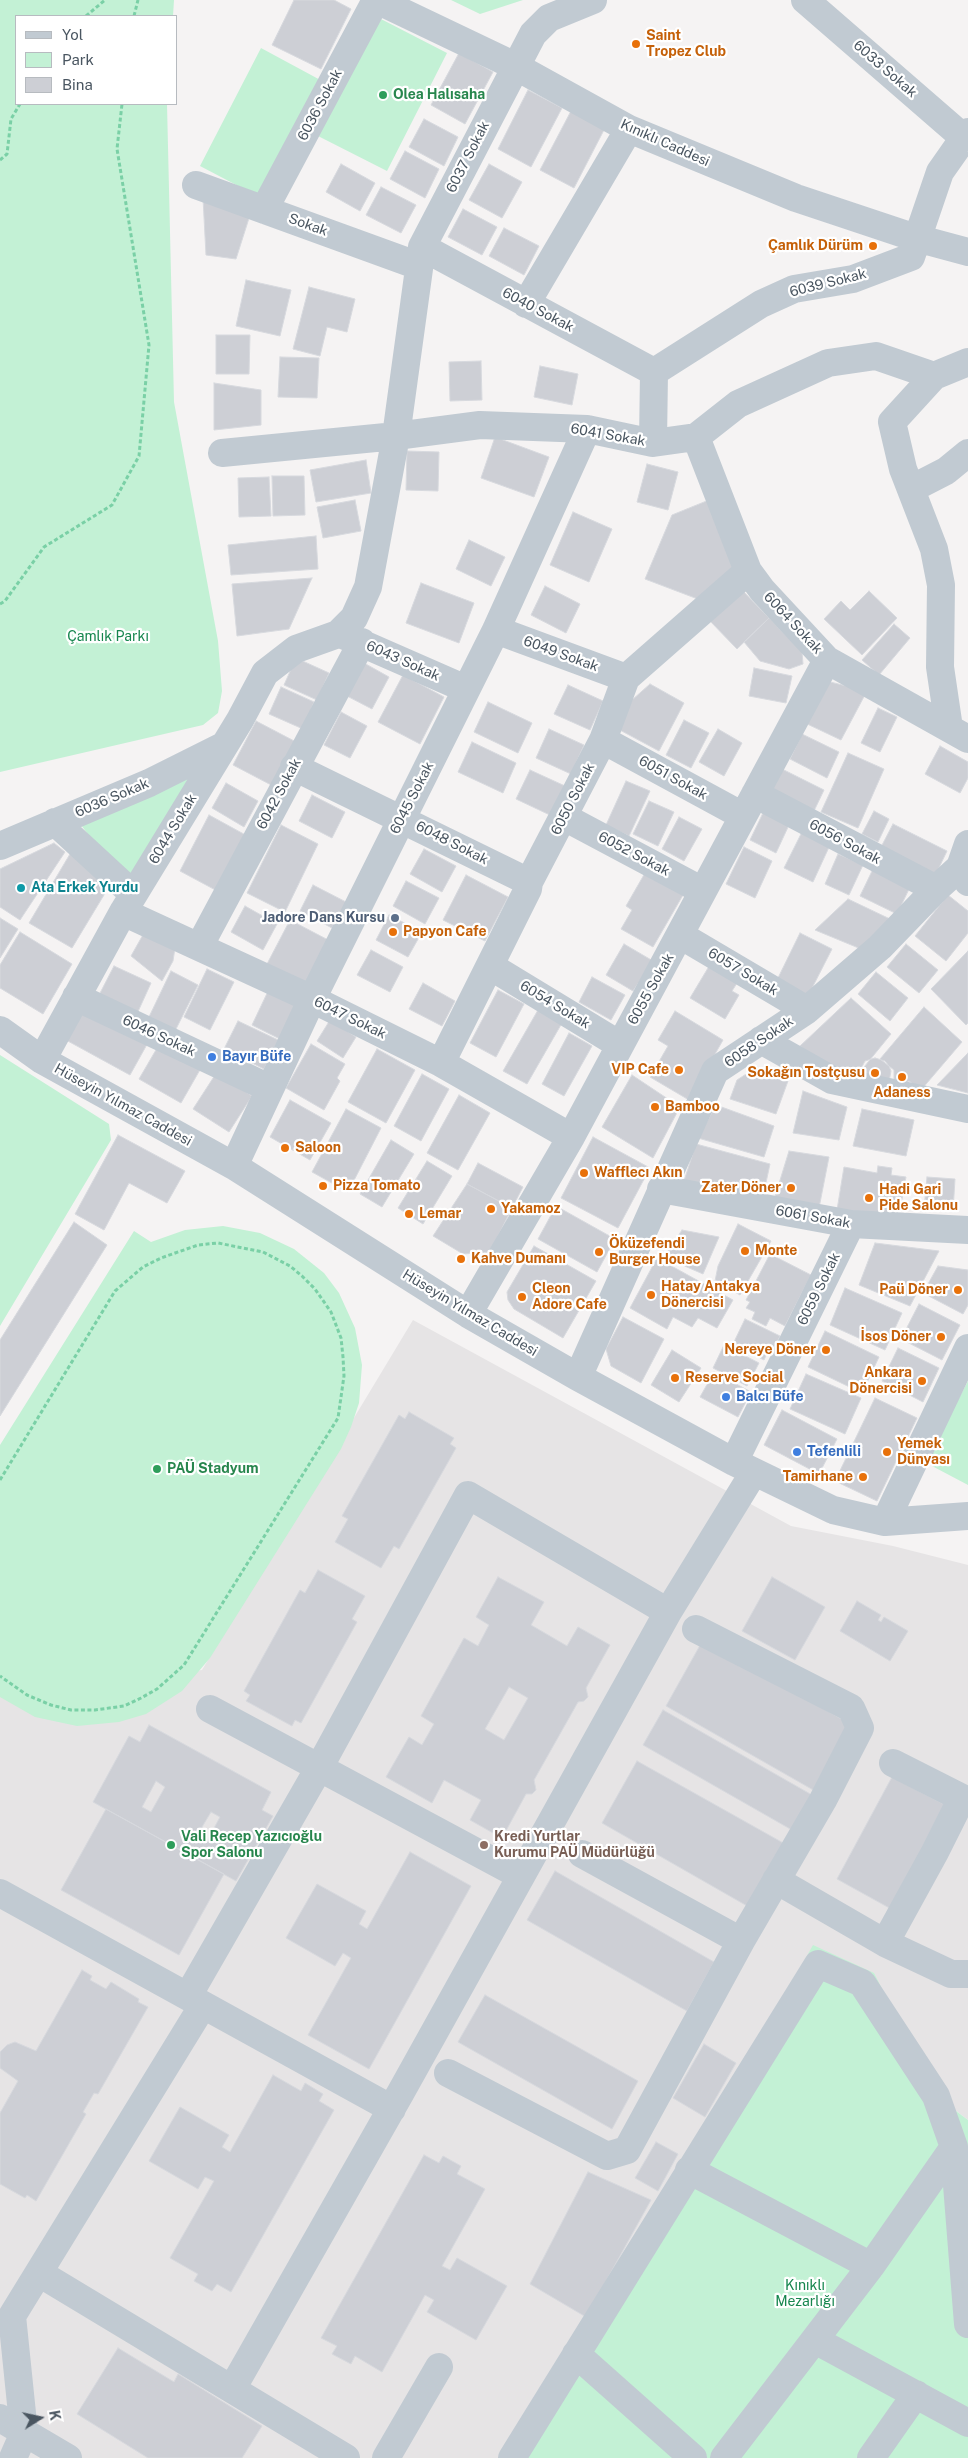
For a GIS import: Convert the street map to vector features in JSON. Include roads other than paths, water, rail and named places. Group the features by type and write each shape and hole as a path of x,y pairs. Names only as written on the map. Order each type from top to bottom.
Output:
{"street":[{"name":"Kınıklı Caddesi","path":"377,0 515,66 629,129 796,198 916,238 968,252"},
{"name":"6036 Sokak","path":"264,210 377,0"},
{"path":"471,46 501,42 535,31 549,18 593,0"},
{"name":"6033 Sokak","path":"805,0 966,135"},
{"path":"535,31 540,64 550,85"},
{"name":"6037 Sokak","path":"396,436 420,257 515,66 535,31"},
{"path":"526,304 629,129"},
{"path":"916,238 940,172 966,135"},
{"name":"Sokak","path":"196,185 264,210 420,257"},
{"name":"6039 Sokak","path":"654,372 761,304 794,288 853,279 911,257 916,238"},
{"name":"6040 Sokak","path":"420,257 526,304 654,372"},
{"path":"696,438 738,404 828,363 876,356 934,376"},
{"path":"958,733 940,667 941,585 934,549 903,469 892,422 934,376 968,362"},
{"path":"653,443 654,372"},
{"name":"6041 Sokak","path":"222,453 396,436 480,425 587,429 653,443 696,438"},
{"name":"6045 Sokak","path":"234,1166 312,999 496,630 587,429"},
{"name":"6042 Sokak","path":"199,948 294,767 350,638 354,618 368,587 396,436"},
{"name":"6064 Sokak","path":"696,438 748,571 762,590 827,660 958,733"},
{"path":"911,489 946,470 968,453"},
{"name":"6050 Sokak","path":"441,1063 528,890 529,882 603,740 626,678 748,571"},
{"name":"6049 Sokak","path":"496,630 626,678"},
{"name":"6043 Sokak","path":"350,638 466,690"},
{"name":"6044 Sokak","path":"42,1060 128,903 240,720 265,673 296,649 350,638"},
{"name":"6055 Sokak","path":"468,1314 571,1137 827,660"},
{"name":"6051 Sokak","path":"603,740 749,805"},
{"name":"6036 Sokak","path":"0,846 149,783 223,746"},
{"name":"6048 Sokak","path":"294,767 402,818 529,882"},
{"name":"6056 Sokak","path":"749,805 936,889"},
{"name":"6052 Sokak","path":"564,817 703,891"},
{"name":"6047 Sokak","path":"55,822 128,903 199,948 312,999 441,1063 571,1137"},
{"name":"6058 Sokak","path":"578,1377 714,1071 807,1010 880,947 936,889 965,864"},
{"name":"6057 Sokak","path":"680,935 807,1010"},
{"name":"6054 Sokak","path":"490,966 620,1045"},
{"name":"6046 Sokak","path":"76,997 269,1088"},
{"name":"Hüseyin Yılmaz Caddesi","path":"0,1030 42,1060 234,1166 468,1314 578,1377 744,1467 833,1510 885,1522 968,1516"},
{"path":"761,1040 832,1080 968,1109"},
{"name":"6061 Sokak","path":"661,1189 851,1224 968,1230"},
{"name":"6059 Sokak","path":"232,2389 392,2109 668,1612 744,1467 851,1224"},
{"path":"968,1348 885,1522 968,1535"},
{"path":"13,2458 24,2433 12,2316 39,2273 196,2001 468,1495 668,1612"},
{"path":"448,2072 607,2156 627,2150 741,1941 824,1800 860,1728 851,1708 696,1629"},
{"path":"210,1709 521,1876"},
{"path":"885,1943 962,1798 893,1763"},
{"path":"582,1854 741,1941"},
{"path":"776,1880 885,1943 951,1974 968,1974"},
{"path":"0,1893 392,2109"},
{"path":"512,2458 818,1964 862,1982 936,2096 954,2147 964,2224 968,2324"},
{"path":"724,2458 871,2266 954,2147"},
{"path":"689,2170 871,2266"},
{"path":"39,2273 346,2458"},
{"path":"815,2340 968,2423"},
{"path":"576,2354 693,2458"},
{"path":"386,2458 439,2367"},
{"path":"871,2458 916,2394"},
{"path":"0,2418 68,2458"}],"place":[{"name":"Saint Tropez Club","path":"636,44"},
{"name":"Olea Halısaha","path":"383,95"},
{"name":"Çamlık Dürüm","path":"873,246"},
{"name":"Ata Erkek Yurdu","path":"21,888"},
{"name":"Jadore Dans Kursu","path":"395,918"},
{"name":"Papyon Cafe","path":"393,932"},
{"name":"Bayır Büfe","path":"212,1057"},
{"name":"VIP Cafe","path":"679,1070"},
{"name":"Sokağın Tostçusu","path":"875,1073"},
{"name":"Adaness","path":"902,1077"},
{"name":"Bamboo","path":"655,1107"},
{"name":"Saloon","path":"285,1148"},
{"name":"Wafflecı Akın","path":"584,1173"},
{"name":"Pizza Tomato","path":"323,1186"},
{"name":"Zater Döner","path":"791,1188"},
{"name":"Hadi Gari Pide Salonu","path":"869,1198"},
{"name":"Yakamoz","path":"491,1209"},
{"name":"Lemar","path":"409,1214"},
{"name":"Monte","path":"745,1251"},
{"name":"Öküzefendi Burger House","path":"599,1252"},
{"name":"Kahve Dumanı","path":"461,1259"},
{"name":"Paü Döner","path":"958,1290"},
{"name":"Hatay Antakya Dönercisi","path":"651,1295"},
{"name":"Cleon Adore Cafe","path":"522,1297"},
{"name":"İsos Döner","path":"941,1337"},
{"name":"Nereye Döner","path":"826,1350"},
{"name":"Reserve Social","path":"675,1378"},
{"name":"Ankara Dönercisi","path":"922,1381"},
{"name":"Balcı Büfe","path":"726,1397"},
{"name":"Tefenlili","path":"797,1452"},
{"name":"Yemek Dünyası","path":"887,1452"},
{"name":"PAÜ Stadyum","path":"157,1469"},
{"name":"Tamirhane","path":"863,1477"},
{"name":"Vali Recep Yazıcıoğlu Spor Salonu","path":"171,1845"},
{"name":"Kredi Yurtlar Kurumu PAÜ Müdürlüğü","path":"484,1845"}],"park label":[{"name":"Çamlık Parkı","path":"108,637"},
{"name":"Kınıklı Mezarlığı","path":"805,2294"}]}
